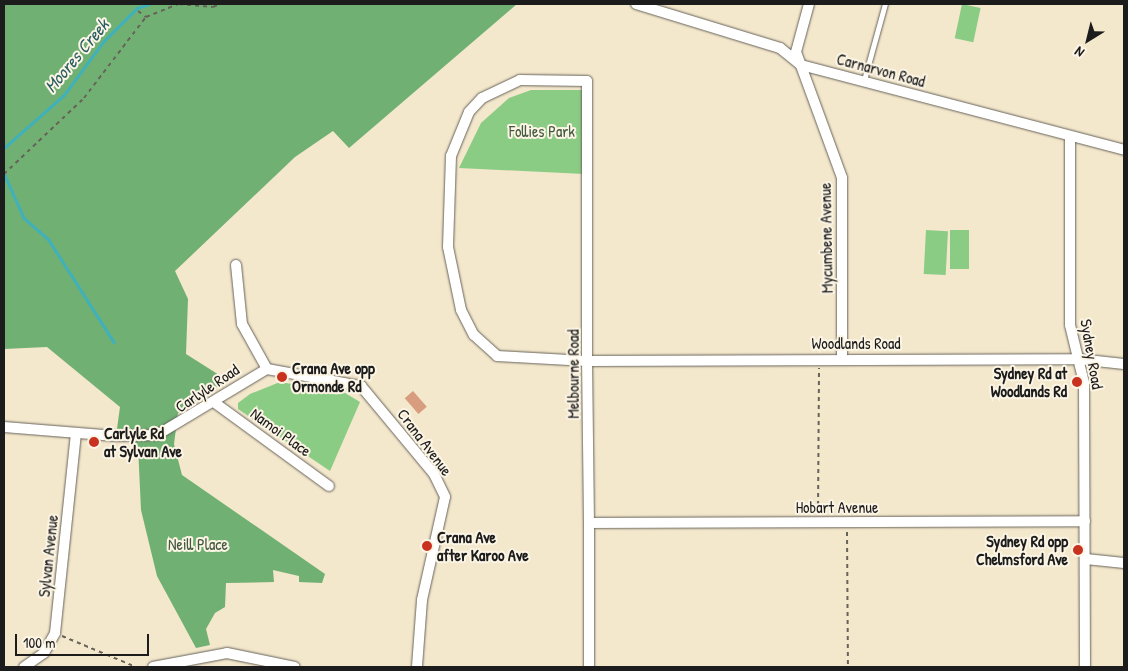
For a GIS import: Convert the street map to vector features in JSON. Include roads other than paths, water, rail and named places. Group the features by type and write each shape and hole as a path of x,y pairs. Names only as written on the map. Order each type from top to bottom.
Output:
{"street":[{"name":"Carnarvon Road","path":"636,4 780,48 801,65 864,80 1124,150"},
{"name":"Mycumbene Avenue","path":"809,4 796,52 842,178 842,358"},
{"name":"Woodlands Road","path":"587,80 520,80 482,98 469,112 451,156 448,247 461,310 474,335 497,356 588,361 820,358 1078,359 1124,364"},
{"name":"Melbourne Road","path":"587,80 589,667"},
{"name":"Sydney Road","path":"1070,136 1070,325 1084,383 1085,667"},
{"path":"236,265 242,324 272,369"},
{"name":"Carlyle Road","path":"4,427 18,425 76,434 158,435 272,369"},
{"name":"Crana Avenue","path":"272,369 361,386 441,485 444,509 422,600 418,667"},
{"name":"Namoi Place","path":"215,403 329,486"},
{"name":"Sylvan Avenue","path":"24,667 44,653 54,633 76,434"},
{"name":"Hobart Avenue","path":"589,523 1085,521"},
{"path":"1086,559 1124,563"},
{"path":"153,667 227,653 295,667"}],"lane":[{"path":"864,80 885,4"}],"waterway":[{"name":"Moores Creek","path":"4,148 64,95 103,42 137,8 149,4"},
{"path":"4,173 24,218 49,240 114,342"}],"place":[{"name":"Crana Ave opp Ormonde Rd","path":"282,377"},
{"name":"Sydney Rd at Woodlands Rd","path":"1077,382"},
{"name":"Carlyle Rd at Sylvan Ave","path":"94,442"},
{"name":"Crana Ave after Karoo Ave","path":"427,546"},
{"name":"Sydney Rd opp Chelmsford Ave","path":"1078,550"}],"park label":[{"name":"Follies Park","path":"542,131"},
{"name":"Neill Place","path":"198,544"}]}
